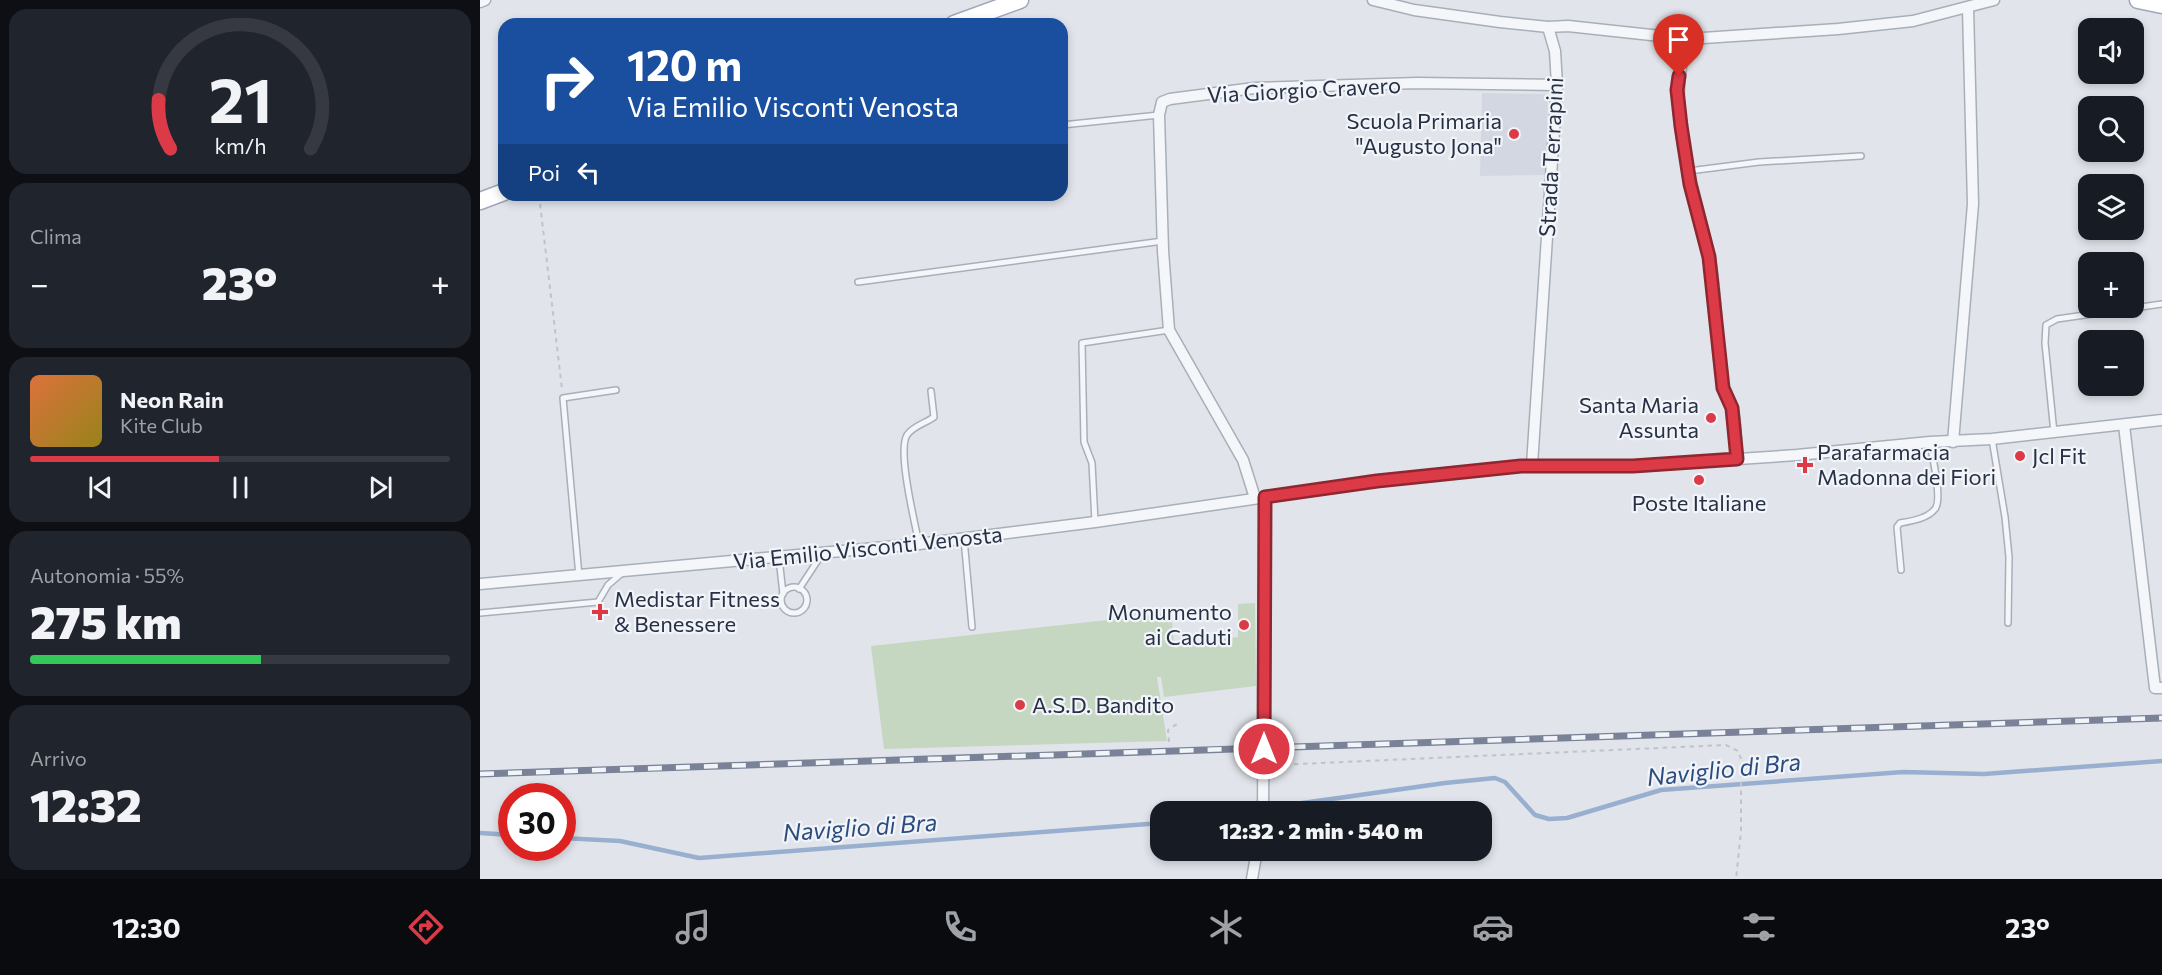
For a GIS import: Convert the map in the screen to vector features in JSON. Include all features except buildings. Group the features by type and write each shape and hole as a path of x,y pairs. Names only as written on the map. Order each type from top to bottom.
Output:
{"main road":[{"path":"970,18 1020,0"},
{"path":"2138,0 2162,5"},
{"path":"480,201 498,194"}],"street":[{"path":"480,2 485,0"},
{"path":"1373,0 1414,10 1548,27 1568,26 1688,39 1806,32 1913,21 1994,0"},
{"path":"1953,442 1973,204 1968,8"},
{"name":"Strada Terrapini","path":"1532,465 1557,85 1555,51 1548,27"},
{"path":"1688,39 1681,62 1677,90 1688,171 1709,257 1723,388 1732,408 1737,459"},
{"name":"Via Giorgio Cravero","path":"1160,115 1162,102 1170,99 1254,88 1417,83 1557,85"},
{"path":"1160,115 1163,241 1169,330 1243,460 1260,497 1263,801"},
{"name":"Via Emilio Visconti Venosta","path":"480,584 579,577 964,539 1377,481 1532,465 1633,466 1737,459 1930,442 1992,439 2162,420"},
{"path":"2124,425 2152,663 2156,688 2162,688"},
{"path":"1252,879 1255,861"}],"lane":[{"path":"1068,124 1160,115"},
{"path":"1688,171 1759,162 1861,156"},
{"path":"858,282 1163,241"},
{"path":"2054,433 2045,344 2046,326 2057,319 2162,304"},
{"path":"1095,522 1092,463 1084,442 1082,343 1169,330"},
{"path":"579,577 563,398 616,390"},
{"path":"919,544 905,467 904,441 912,429 934,417 931,391"},
{"path":"1992,439 2005,517 2008,557 2007,623"},
{"path":"1901,570 1897,527 1900,523 1922,518 1935,510 1937,504 1938,494 1930,442"},
{"path":"964,539 972,627"},
{"path":"799,589 822,554"},
{"path":"779,558 783,594 781,602 785,609 792,612 800,611 805,606 806,598 799,589 792,587 783,594"},
{"path":"480,613 598,602 608,585 622,573"}],"path":[{"path":"540,201 563,398"},
{"path":"1169,742 1167,730 1177,724"},
{"path":"1264,765 1726,745 1738,751 1741,759 1741,831 1737,879"}],"shaded area":[{"name":"Scuola Primaria \"Augusto Jona\"","path":"1482,93 1548,94 1546,175 1480,176"}],"green space":[{"name":"A.S.D. Bandito","path":"1255,603 1256,686 1164,697 1161,677 1157,677 1167,741 884,749 871,646 1171,613 1174,644 1180,645 1238,637 1238,604"}],"waterway":[{"name":"Naviglio di Bra","path":"1317,801 1495,778 1505,782 1535,815 1549,819 1567,818 1661,790 1903,772 1984,774 2162,761"},
{"name":"Naviglio di Bra","path":"576,839 620,841 699,858 1150,824"},
{"name":"Naviglio di Bra","path":"480,833 498,834"}],"railway":[{"path":"480,774 2162,718"}],"place":[{"name":"Scuola Primaria \"Augusto Jona\"","path":"1514,134"},
{"name":"Santa Maria Assunta","path":"1711,418"},
{"name":"Jcl Fit","path":"2020,456"},
{"name":"Parafarmacia Madonna dei Fiori","path":"1805,465"},
{"name":"Poste Italiane","path":"1699,480"},
{"name":"Medistar Fitness & Benessere","path":"600,612"},
{"name":"Monumento ai Caduti","path":"1244,625"},
{"name":"A.S.D. Bandito","path":"1020,705"}],"route":[{"path":"1264,749 1265,497 1377,481 1532,465 1633,466 1737,459 1732,408 1723,388 1709,257 1690,184 1681,126 1677,90 1679,76"}]}
